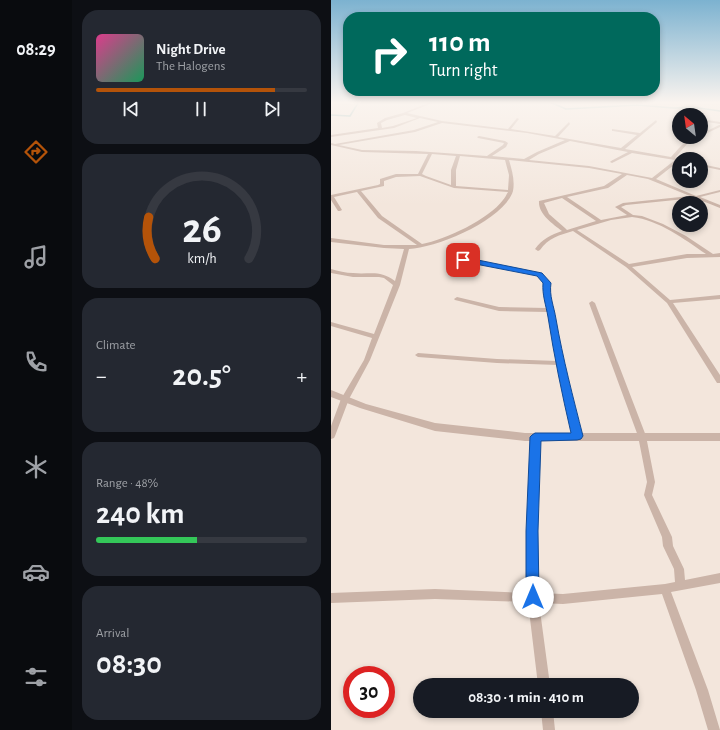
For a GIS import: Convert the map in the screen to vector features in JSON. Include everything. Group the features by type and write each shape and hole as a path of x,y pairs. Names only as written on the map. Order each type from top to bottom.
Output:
{"street":[{"path":"331,144 373,137"},
{"path":"479,137 506,143 505,146 488,157"},
{"path":"550,137 672,158"},
{"path":"622,149 637,137"},
{"path":"526,160 538,153 569,140"},
{"path":"331,144 362,151 431,153 488,157 589,168 652,180 693,196"},
{"path":"612,162 632,151"},
{"path":"421,175 431,153"},
{"path":"454,187 452,177 455,162 459,155"},
{"path":"331,240 379,247 407,247 421,246 456,233 483,220 495,211 507,198 510,191 511,175 507,159"},
{"path":"652,180 672,163"},
{"path":"708,166 720,169"},
{"path":"626,174 609,186 563,198 543,201 541,203 543,209 558,226 570,231 627,266 669,302 720,381"},
{"path":"340,210 331,196 379,186 382,185 382,180 385,178 403,175 421,175 454,187 510,191"},
{"path":"358,190 380,217 421,246"},
{"path":"700,196 720,191"},
{"path":"563,198 601,222"},
{"path":"672,199 617,206 632,216 655,222 711,255"},
{"path":"708,202 720,207"},
{"path":"538,249 545,240 570,231 601,222 632,216"},
{"path":"331,436 345,399 367,360 377,337 397,285 407,247"},
{"path":"627,266 687,256 720,254"},
{"path":"463,260 539,274 547,283 546,293 551,310 559,363 577,436"},
{"path":"331,271 353,275 380,275 386,277 397,285"},
{"path":"669,302 720,297"},
{"path":"457,298 499,310 551,310"},
{"path":"593,303 642,436 651,482 648,495 663,530 666,533 668,546 679,568 680,586"},
{"path":"331,324 377,337"},
{"path":"417,355 497,361 559,363"},
{"path":"331,393 363,406 435,427 525,438 577,436 720,437"},
{"path":"535,437 532,531 533,597 543,678"},
{"path":"331,598 435,594 563,598 665,589 720,578"},
{"path":"665,589 702,690 713,730"},
{"path":"548,718 549,730"}],"route":[{"path":"463,260 539,274 547,283 546,293 551,310 559,363 577,436 535,437 532,531 533,597"}]}
